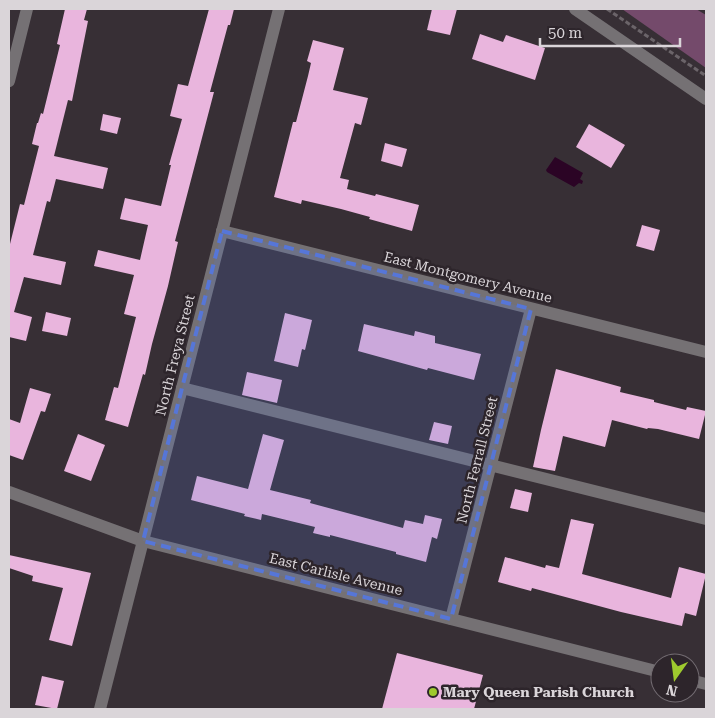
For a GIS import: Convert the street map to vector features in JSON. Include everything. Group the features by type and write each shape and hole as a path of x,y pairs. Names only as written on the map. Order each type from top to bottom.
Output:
{"street":[{"path":"9,81 27,9"},
{"name":"North Freya Street","path":"100,709 279,9"},
{"path":"576,9 706,99"},
{"name":"East Montgomery Avenue","path":"222,231 706,352"},
{"name":"North Ferrall Street","path":"452,619 531,309"},
{"path":"182,388 706,520"},
{"name":"East Carlisle Avenue","path":"9,492 143,541 650,669"}],"path":[{"path":"607,9 706,76"}],"highlighted area":[{"path":"222,231 531,309 451,619 143,541"}],"shaded area":[{"path":"622,9 696,9 706,15 706,68"},
{"path":"555,157 583,173 580,179 583,181 582,184 579,183 574,187 547,172 546,170"}],"building":[{"path":"65,9 87,9 84,20 88,21 72,101 68,100 54,156 108,168 103,189 56,179 50,202 47,201 33,255 66,262 61,285 24,277 14,312 32,317 26,341 9,337 9,248 20,204 24,205 39,146 32,144 37,123 41,113 43,114 60,45 57,44"},
{"path":"209,9 234,9 210,92 214,92 175,241 178,242 168,286 145,375 143,374 128,427 105,420 114,387 118,388 136,317 124,314 134,275 94,266 98,250 140,260 148,225 120,219 125,198 161,206 171,165 169,165 182,119 170,116 178,84 188,86"},
{"path":"432,9 457,9 450,35 427,30"},
{"path":"480,34 503,42 506,35 545,48 535,80 472,59"},
{"path":"313,40 344,48 333,90 368,98 361,125 355,123 340,178 349,180 347,189 419,205 412,231 341,209 302,200 301,204 274,197 293,122 296,122 308,76 311,63 307,61"},
{"path":"103,114 121,118 117,134 100,130"},
{"path":"589,124 625,145 611,168 576,147"},
{"path":"385,143 407,149 402,167 381,161"},
{"path":"642,225 660,230 654,251 636,246"},
{"path":"46,312 71,318 67,336 42,331"},
{"path":"285,313 312,320 305,350 302,349 298,367 274,361"},
{"path":"364,324 414,336 415,331 435,336 435,343 481,354 474,380 428,368 427,370 358,351"},
{"path":"556,369 621,387 620,392 654,400 654,402 686,410 687,407 706,411 699,439 612,420 605,447 563,436 555,471 533,467"},
{"path":"247,372 282,380 277,403 242,395"},
{"path":"30,388 51,394 45,412 41,411 23,460 9,455 9,419 20,423"},
{"path":"434,422 452,426 448,444 429,440"},
{"path":"78,434 105,445 91,481 64,471"},
{"path":"263,434 284,440 270,490 311,500 310,503 403,528 405,520 423,524 425,515 442,519 437,539 432,537 426,562 396,554 396,552 330,535 330,537 313,533 315,527 262,514 261,520 191,500 197,476 248,489"},
{"path":"515,489 532,493 528,512 510,508"},
{"path":"571,519 594,524 582,574 671,598 679,567 706,574 696,616 685,613 682,626 532,588 531,591 498,582 505,557 545,568 546,565 559,568"},
{"path":"9,555 91,573 72,646 49,640 63,588 32,581 33,576 9,568"},
{"name":"Mary Queen Parish Church","path":"397,653 483,675 474,709 382,709"},
{"path":"42,676 64,681 57,709 35,705"}],"place":[{"name":"Mary Queen Parish Church","path":"433,692"}]}
